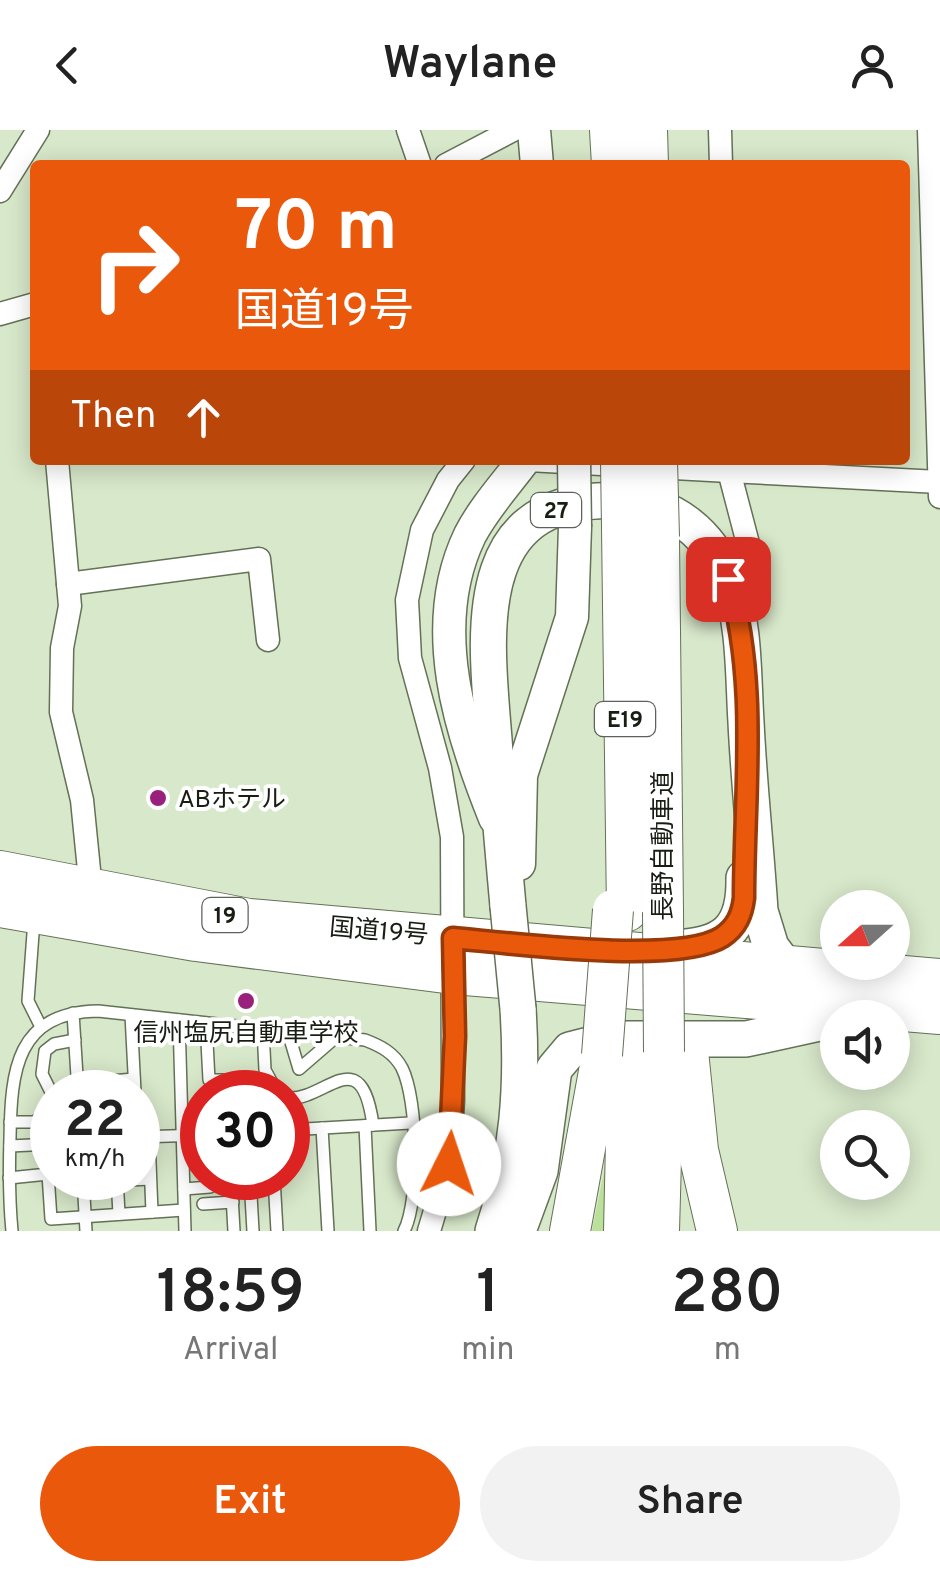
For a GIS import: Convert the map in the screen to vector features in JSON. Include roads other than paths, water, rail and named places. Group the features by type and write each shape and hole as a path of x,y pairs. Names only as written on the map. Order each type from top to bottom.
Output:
{"highway":[{"path":"610,130 612,160"},
{"path":"647,130 648,160"},
{"name":"長野自動車道","path":"622,465 640,532 660,576 646,911"},
{"name":"長野自動車道","path":"656,465 640,532 646,1053 659,1231"},
{"name":"国道19号","path":"0,872 453,956 724,997 940,1014"},
{"name":"国道19号","path":"17,911 453,956 572,950 940,979"},
{"path":"570,1231 646,1053 646,911"},
{"path":"646,1053 698,1150 717,1231"},
{"name":"長野自動車道","path":"624,1231 646,1053"}],"main road":[{"name":"27","path":"493,1231 516,1146 523,1009 515,906 502,836 486,622 498,566 518,535 551,512 608,501 665,510 694,527 728,579 740,629 760,912 769,966 724,997"},
{"name":"27","path":"572,950 698,945 720,938 738,921 744,898 746,725"},
{"path":"910,1021 940,1022"},
{"path":"518,1231 543,1158 554,1069 570,1050 613,1039 732,1040 820,1022"}],"street":[{"path":"0,191 38,130"},
{"path":"408,130 418,160"},
{"path":"456,160 513,130"},
{"path":"534,130 537,160"},
{"path":"720,130 721,160"},
{"path":"930,130 937,202 940,497"},
{"path":"0,314 30,305"},
{"path":"57,465 70,606 62,648 61,712 82,800 91,890"},
{"path":"425,1221 449,1164 455,1036 452,837 440,768 410,658 407,600 422,530 460,465"},
{"path":"502,836 466,745 451,660 457,573 472,532 522,465"},
{"path":"515,906 521,774 572,617 574,465"},
{"path":"695,465 940,482"},
{"path":"728,579 751,568 729,466"},
{"path":"68,584 258,559 268,640"}],"lane":[{"path":"17,911 28,1001 41,1028"},
{"path":"74,1012 77,1070"},
{"path":"6,1230 6,1172 16,1066 24,1047 41,1028 74,1012 365,1040 389,1052 408,1083 425,1221 404,1231"},
{"path":"131,1015 134,1070"},
{"path":"179,1020 181,1070"},
{"path":"206,1022 208,1070"},
{"path":"263,1029 265,1070"},
{"path":"288,1032 299,1068 336,1037"},
{"path":"43,1070 45,1051 54,1044 75,1040"},
{"path":"310,1094 341,1079 364,1089 369,1125 370,1231"},
{"path":"10,1122 30,1122"},
{"path":"310,1129 410,1123"},
{"path":"322,1128 328,1231"},
{"path":"10,1146 30,1145"},
{"path":"6,1172 48,1174 52,1219 184,1210"},
{"path":"84,1200 86,1231"},
{"path":"108,1231 116,1200"},
{"path":"151,1200 152,1212"},
{"path":"184,1200 185,1231"},
{"path":"251,1200 253,1231"},
{"path":"275,1200 277,1231"},
{"path":"202,1204 233,1202 234,1231"}],"place":[{"name":"ABホテル","path":"158,798"},
{"name":"信州塩尻自動車学校","path":"246,1001"}]}
